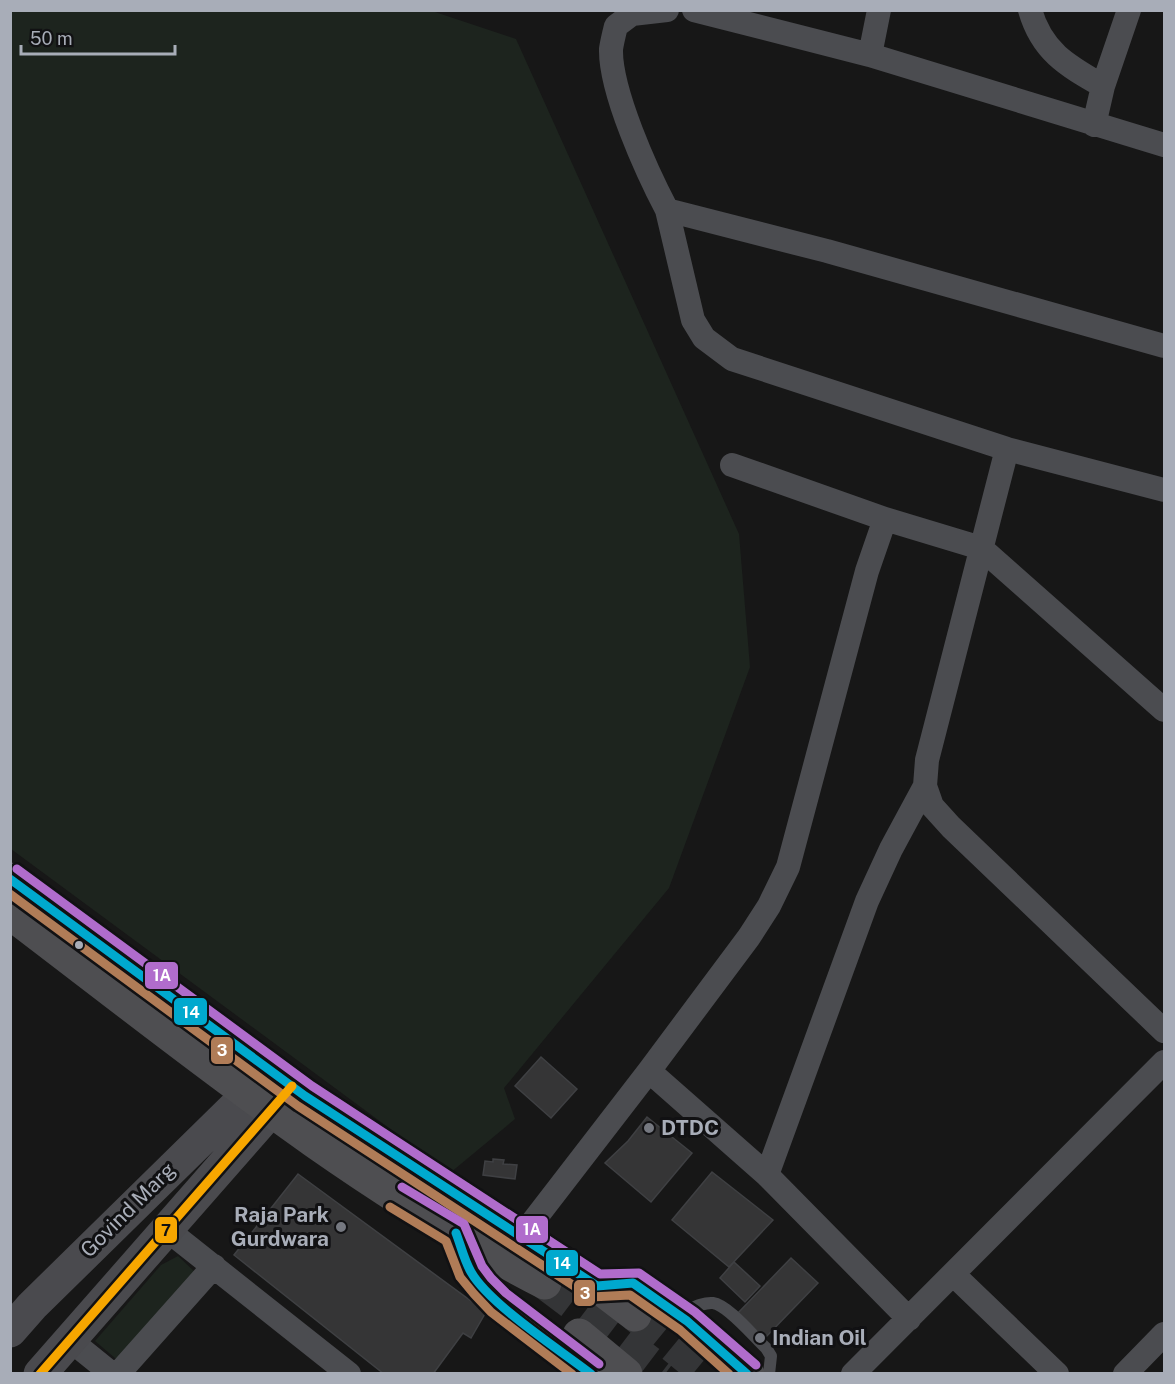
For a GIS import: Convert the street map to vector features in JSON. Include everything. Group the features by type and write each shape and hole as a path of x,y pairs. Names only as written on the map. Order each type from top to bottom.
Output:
{"highway":[{"path":"10,879 270,1090 385,1191 456,1233 509,1248 597,1286 635,1315"},
{"path":"10,914 509,1248 545,1283"},
{"path":"456,1233 471,1272 482,1286 498,1302 592,1374"},
{"path":"509,1248 510,1280 626,1374"},
{"path":"597,1286 633,1283 678,1314 748,1374"}],"street":[{"path":"667,10 632,14 616,26 611,49 615,81 650,177 667,210 693,320 704,338 732,358 1007,448 1164,490"},
{"path":"694,10 870,55 1164,145"},
{"path":"870,55 879,10"},
{"path":"1030,10 1047,48 1068,66 1103,86"},
{"path":"1094,125 1103,86 1129,10"},
{"path":"667,210 827,251 1164,346"},
{"path":"766,1176 867,901 891,849 925,786 934,726 1007,448"},
{"path":"732,465 885,519 981,548 1164,710"},
{"path":"509,1248 649,1071 749,937 769,906 788,867 867,571 885,519"},
{"path":"925,786 932,806 951,827 1164,1031"},
{"path":"853,1374 1164,1062"},
{"path":"649,1071 766,1176 909,1319"},
{"name":"Govind Marg","path":"40,1374 166,1229 270,1090"},
{"name":"Govind Marg","path":"10,1330 48,1290 270,1090"},
{"path":"166,1229 349,1374"},
{"path":"118,1374 214,1266"},
{"path":"954,1275 1057,1374"},
{"path":"1125,1374 1164,1334"},
{"path":"70,1340 112,1374"}],"lane":[{"path":"678,1314 702,1304 723,1307 766,1348 771,1356 769,1374"}],"shaded area":[{"path":"11,11 432,11 516,39 739,534 750,667 669,888 504,1088 515,1119 450,1173 11,849"},
{"path":"178,1256 195,1272 122,1364 95,1341 161,1265"}],"building":[{"path":"541,1057 577,1089 551,1118 515,1086"},
{"path":"647,1117 692,1153 651,1202 605,1163 628,1141"},
{"path":"493,1159 504,1160 503,1164 517,1165 515,1179 483,1175 485,1161 493,1162"},
{"path":"712,1172 773,1220 729,1267 672,1220"},
{"path":"298,1174 486,1312 471,1338 463,1333 433,1374 384,1374 234,1255"},
{"path":"791,1258 818,1283 764,1339 737,1314"},
{"path":"734,1262 760,1286 745,1302 720,1278"}],"tunnel":[{"path":"545,1283 665,1374"},
{"path":"635,1315 707,1374"}],"transit line":[{"name":"1A","path":"17,869 312,1086 600,1274 639,1273 695,1312 756,1365"},
{"name":"14","path":"10,879 305,1096 597,1286 633,1283 687,1321 747,1374"},
{"name":"3","path":"10,894 298,1106 591,1297 630,1295 680,1330 729,1374"},
{"name":"7","path":"40,1374 292,1086"},
{"name":"1A","path":"402,1187 464,1224 482,1266 491,1278 506,1293 599,1364"},
{"name":"3","path":"390,1207 446,1241 460,1277 491,1312 572,1374"},
{"name":"14","path":"456,1233 464,1258 480,1285 509,1312 591,1374"}],"place":[{"name":"DTDC","path":"649,1128"},
{"name":"Raja Park Gurdwara","path":"341,1227"},
{"name":"Indian Oil","path":"760,1338"}]}
